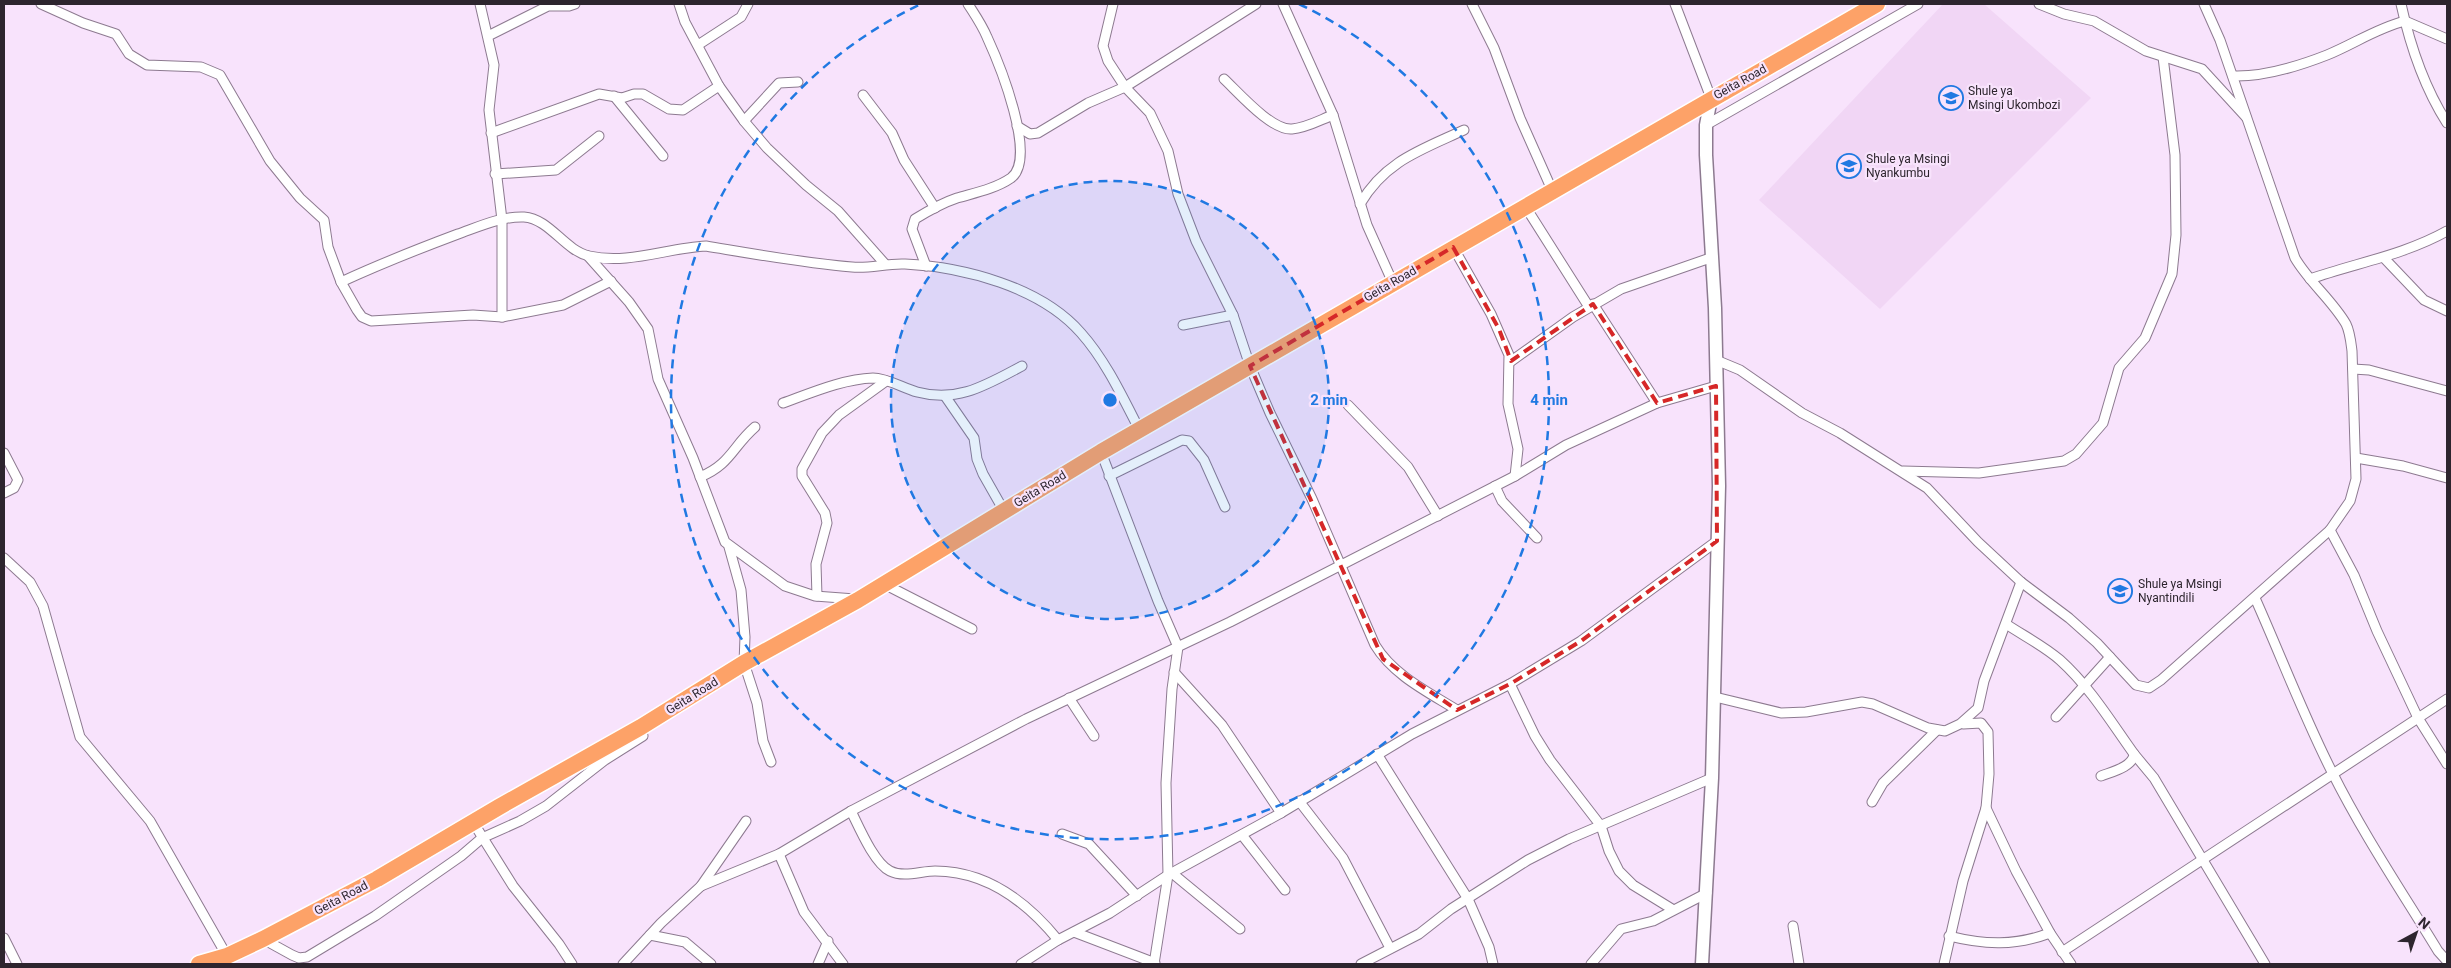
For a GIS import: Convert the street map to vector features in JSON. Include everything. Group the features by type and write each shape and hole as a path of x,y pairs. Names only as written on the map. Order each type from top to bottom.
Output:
{"highway":[{"name":"Geita Road","path":"199,964 227,956 263,939 377,879 641,727 744,663 858,600 1101,452 1711,98 1877,4"}],"main road":[{"path":"1702,964 1712,778 1719,486 1713,257 1706,155 1706,126 1711,98"}],"street":[{"path":"41,4 83,23 116,34 129,54 147,65 201,67 220,75 248,127 270,161 300,198 324,220 328,247 341,282 362,317 371,321 473,315 502,317 563,305 611,282"},
{"path":"480,4 494,65 490,110 495,174 502,220 502,317"},
{"path":"488,36 548,6 569,6 575,4"},
{"path":"698,46 736,21 743,14 748,4"},
{"path":"926,266 912,229 915,219 935,208 997,185 1018,172 1020,153 1017,126 1002,73 987,35 968,4"},
{"path":"1113,4 1103,46 1108,61 1125,87 1150,113 1161,134 1168,151 1178,194 1196,241 1233,315 1250,366 1383,659 1395,670 1457,710"},
{"path":"1017,126 1036,134 1088,103 1125,87 1256,4"},
{"path":"1283,4 1333,114 1360,204 1393,283"},
{"path":"1472,4 1494,48 1520,118 1552,190"},
{"path":"1675,4 1711,98"},
{"path":"1706,126 1918,4"},
{"path":"2039,4 2064,14 2094,21 2136,47 2202,69 2248,119"},
{"path":"1716,360 1740,370 1802,413 1902,470 1927,488 1978,542 2022,582 2070,618 2136,685 2149,688 2161,680 2330,530 2341,516 2354,491 2356,458 2352,351 2346,324 2295,258 2233,76 2204,4"},
{"path":"2401,4 2417,61 2447,122"},
{"path":"683,6 698,46 719,86 744,121 767,148 799,179 838,211 885,264"},
{"path":"2233,76 2258,74 2326,55 2380,28 2405,21 2447,39"},
{"path":"1902,470 1979,473 2064,462 2076,454 2103,423 2118,368 2145,338 2162,302 2174,261 2175,155 2163,57"},
{"path":"1224,79 1265,117 1285,129 1297,129 1333,114"},
{"path":"744,121 779,83 798,82"},
{"path":"491,133 599,94 622,98 634,94 643,94 675,111 688,107 719,86"},
{"path":"863,95 892,133 904,160 935,208"},
{"path":"614,96 663,156"},
{"path":"1360,204 1373,184 1400,159 1464,130"},
{"path":"495,174 556,170 599,136"},
{"path":"1525,206 1657,403"},
{"path":"341,282 398,256 502,220 530,218 544,226 571,247 588,256 648,329 652,362 658,379 700,477 721,534 730,547 784,586 817,596 858,600"},
{"path":"2310,279 2338,269 2384,258 2447,231"},
{"path":"588,256 626,258 685,247 706,246 855,268 885,264 926,266 963,272 1006,284 1026,293 1080,331 1119,391 1140,431"},
{"path":"1453,247 1499,329 1510,362 1508,404 1518,449 1515,476"},
{"path":"1510,362 1591,306 1621,289 1713,257"},
{"path":"2384,258 2424,300 2447,311"},
{"path":"1183,324 1233,315"},
{"path":"784,403 858,380 877,378 923,393 946,396 966,393 1022,366"},
{"path":"2352,369 2369,370 2447,391"},
{"path":"817,596 816,564 827,523 825,513 802,476 802,469 822,433 856,402 886,381"},
{"path":"701,886 779,854 851,811 1069,698 1178,647 1438,516 1515,476 1566,445 1657,403 1716,386"},
{"path":"946,396 974,438 977,459 983,474 1004,511"},
{"path":"1348,405 1408,467 1438,516"},
{"path":"700,477 722,465 755,427"},
{"path":"1109,476 1182,440 1190,441 1204,460 1225,507"},
{"path":"1074,932 1154,964 1170,874 1166,783 1174,672 1178,647 1158,601 1101,452"},
{"path":"4,453 18,480 14,488 4,493"},
{"path":"2356,458 2403,466 2447,478"},
{"path":"1495,486 1502,501 1537,538"},
{"path":"2330,530 2354,575 2377,631 2418,718 2447,764"},
{"path":"1022,964 1058,940 1137,896 1170,874 1281,813 1377,754 1457,710 1510,684 1581,640 1718,541"},
{"path":"730,547 741,590 745,637 744,663 757,703 763,741 771,762"},
{"path":"4,558 30,582 43,606 80,737 150,821 227,956"},
{"path":"1714,698 1781,712 1806,712 1862,702 1873,704 1937,730 1945,731 1960,724 1978,708 1981,702 1984,680 2022,582"},
{"path":"884,584 972,629"},
{"path":"2255,598 2288,681 2333,774 2396,883 2438,951 2447,961"},
{"path":"2006,624 2059,659 2084,687 2154,778 2265,964"},
{"path":"2056,717 2110,658"},
{"path":"1174,672 1222,725 1281,813"},
{"path":"1510,684 1526,718 1550,760 1601,826 1609,852 1619,871 1633,885 1672,909"},
{"path":"1069,698 1094,736"},
{"path":"2062,952 2447,699"},
{"path":"1944,964 1949,936 1986,808 1989,774 1988,732 1981,723 1960,724"},
{"path":"263,939 299,958 306,957 375,916 461,856 482,838 520,821 546,806 605,760 643,736 641,727"},
{"path":"1872,802 1883,783 1937,730"},
{"path":"1377,754 1468,899 1489,947 1492,964"},
{"path":"2101,776 2128,764 2134,754"},
{"path":"1361,964 1419,934 1528,860 1712,778"},
{"path":"1299,801 1343,858 1390,948"},
{"path":"1986,808 2011,862 2050,933 2071,964"},
{"path":"851,811 867,842 889,871 898,874 948,872 992,884 1030,909 1058,940"},
{"path":"623,964 701,886 746,821"},
{"path":"473,822 513,886 559,944 572,964"},
{"path":"1062,834 1089,844 1137,896"},
{"path":"1242,835 1286,890"},
{"path":"779,854 804,912 828,941 843,964"},
{"path":"1170,874 1240,929"},
{"path":"1591,964 1621,929 1645,924 1707,893"},
{"path":"1793,926 1799,964"},
{"path":"1949,936 1993,944 2012,944 2050,933"},
{"path":"650,935 685,942 711,964"},
{"path":"4,938 17,964"},
{"path":"818,964 828,941"}],"highlighted area":[{"path":"1453,247 1499,329 1511,361 1593,304 1657,403 1716,386 1717,541 1581,641 1510,684 1457,710 1383,659 1250,366"}],"shaded area":[{"path":"1943,4 1984,4 2091,98 1880,309 1759,200"}],"place":[{"name":"Shule ya Msingi Ukombozi","path":"1951,98"},
{"name":"Shule ya Msingi Nyankumbu","path":"1849,166"},
{"name":"Shule ya Msingi Nyantindili","path":"2120,591"}]}
